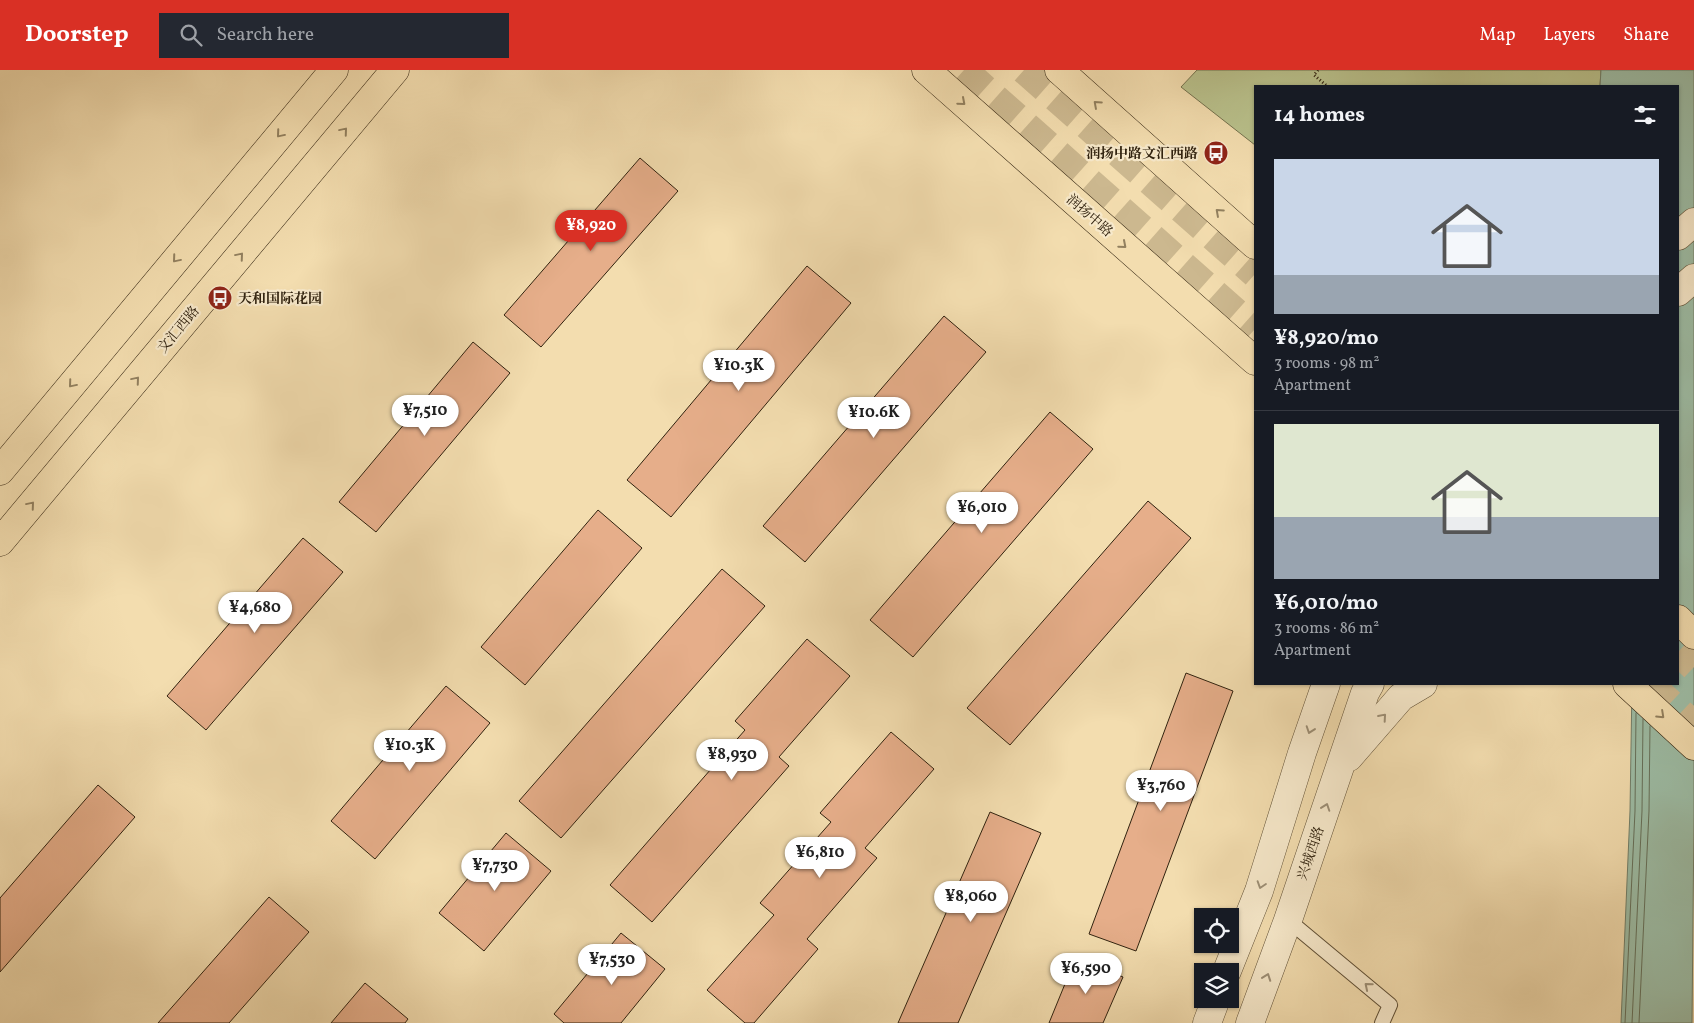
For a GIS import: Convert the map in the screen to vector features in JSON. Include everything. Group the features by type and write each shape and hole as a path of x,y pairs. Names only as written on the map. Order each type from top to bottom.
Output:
{"main road":[{"path":"0,471 334,70"},
{"name":"文汇西路","path":"0,542 395,70"},
{"name":"润扬中路","path":"926,70 1254,360"},
{"path":"1059,70 1254,244"},
{"path":"1679,620 1694,635"},
{"path":"1628,685 1694,746"}],"street":[{"path":"1679,235 1694,222"},
{"path":"1679,291 1694,278"},
{"path":"1230,963 1259,891 1302,753 1326,685"},
{"name":"兴城西路","path":"1250,1023 1288,920 1365,693 1369,685"},
{"path":"1340,767 1400,697 1421,685"},
{"path":"1207,1023 1213,1008"}],"lane":[{"path":"1288,920 1390,1005 1382,1023"}],"path":[{"path":"1318,70 1314,75 1326,85"}],"shaded area":[{"path":"1197,70 1601,70 1600,85 1254,85 1254,144 1181,87"}],"water":[{"path":"1601,70 1694,70 1694,816 1692,1023 1621,1023 1630,811 1632,685 1679,685 1679,85 1600,85"}],"building":[{"path":"640,158 678,191 541,347 504,315"},
{"path":"807,266 851,303 671,517 627,480"},
{"path":"944,316 986,352 805,562 763,526"},
{"path":"473,342 510,373 376,532 339,502"},
{"path":"1050,412 1093,449 913,657 870,620"},
{"path":"1148,501 1191,538 1010,745 967,708"},
{"path":"598,510 642,548 525,685 481,647"},
{"path":"303,538 343,572 206,730 167,696"},
{"path":"722,569 765,606 561,838 519,801"},
{"path":"807,639 850,676 779,757 789,766 652,922 610,885 745,730 735,721"},
{"path":"1186,673 1233,691 1136,951 1089,934"},
{"path":"446,686 490,723 375,859 331,821"},
{"path":"891,732 934,769 865,848 877,858 807,939 818,949 754,1023 745,1023 707,990 774,915 760,903 831,822 820,813"},
{"path":"98,785 135,817 0,972 0,898"},
{"path":"990,812 1041,833 958,1023 898,1023"},
{"path":"506,833 551,871 484,951 439,913"},
{"path":"269,897 309,932 229,1023 158,1023"},
{"path":"621,933 665,969 621,1023 564,1023 554,1014"},
{"path":"1076,957 1123,977 1103,1023 1049,1023"},
{"path":"365,983 408,1019 405,1023 331,1023"}],"tunnel":[{"path":"964,70 1254,328"},
{"path":"1024,70 1254,273"},
{"path":"1679,653 1694,667"},
{"path":"1651,685 1694,725"}],"place":[{"name":"润扬中路文汇西路","path":"1216,153"},
{"name":"天和国际花园","path":"220,298"}]}
